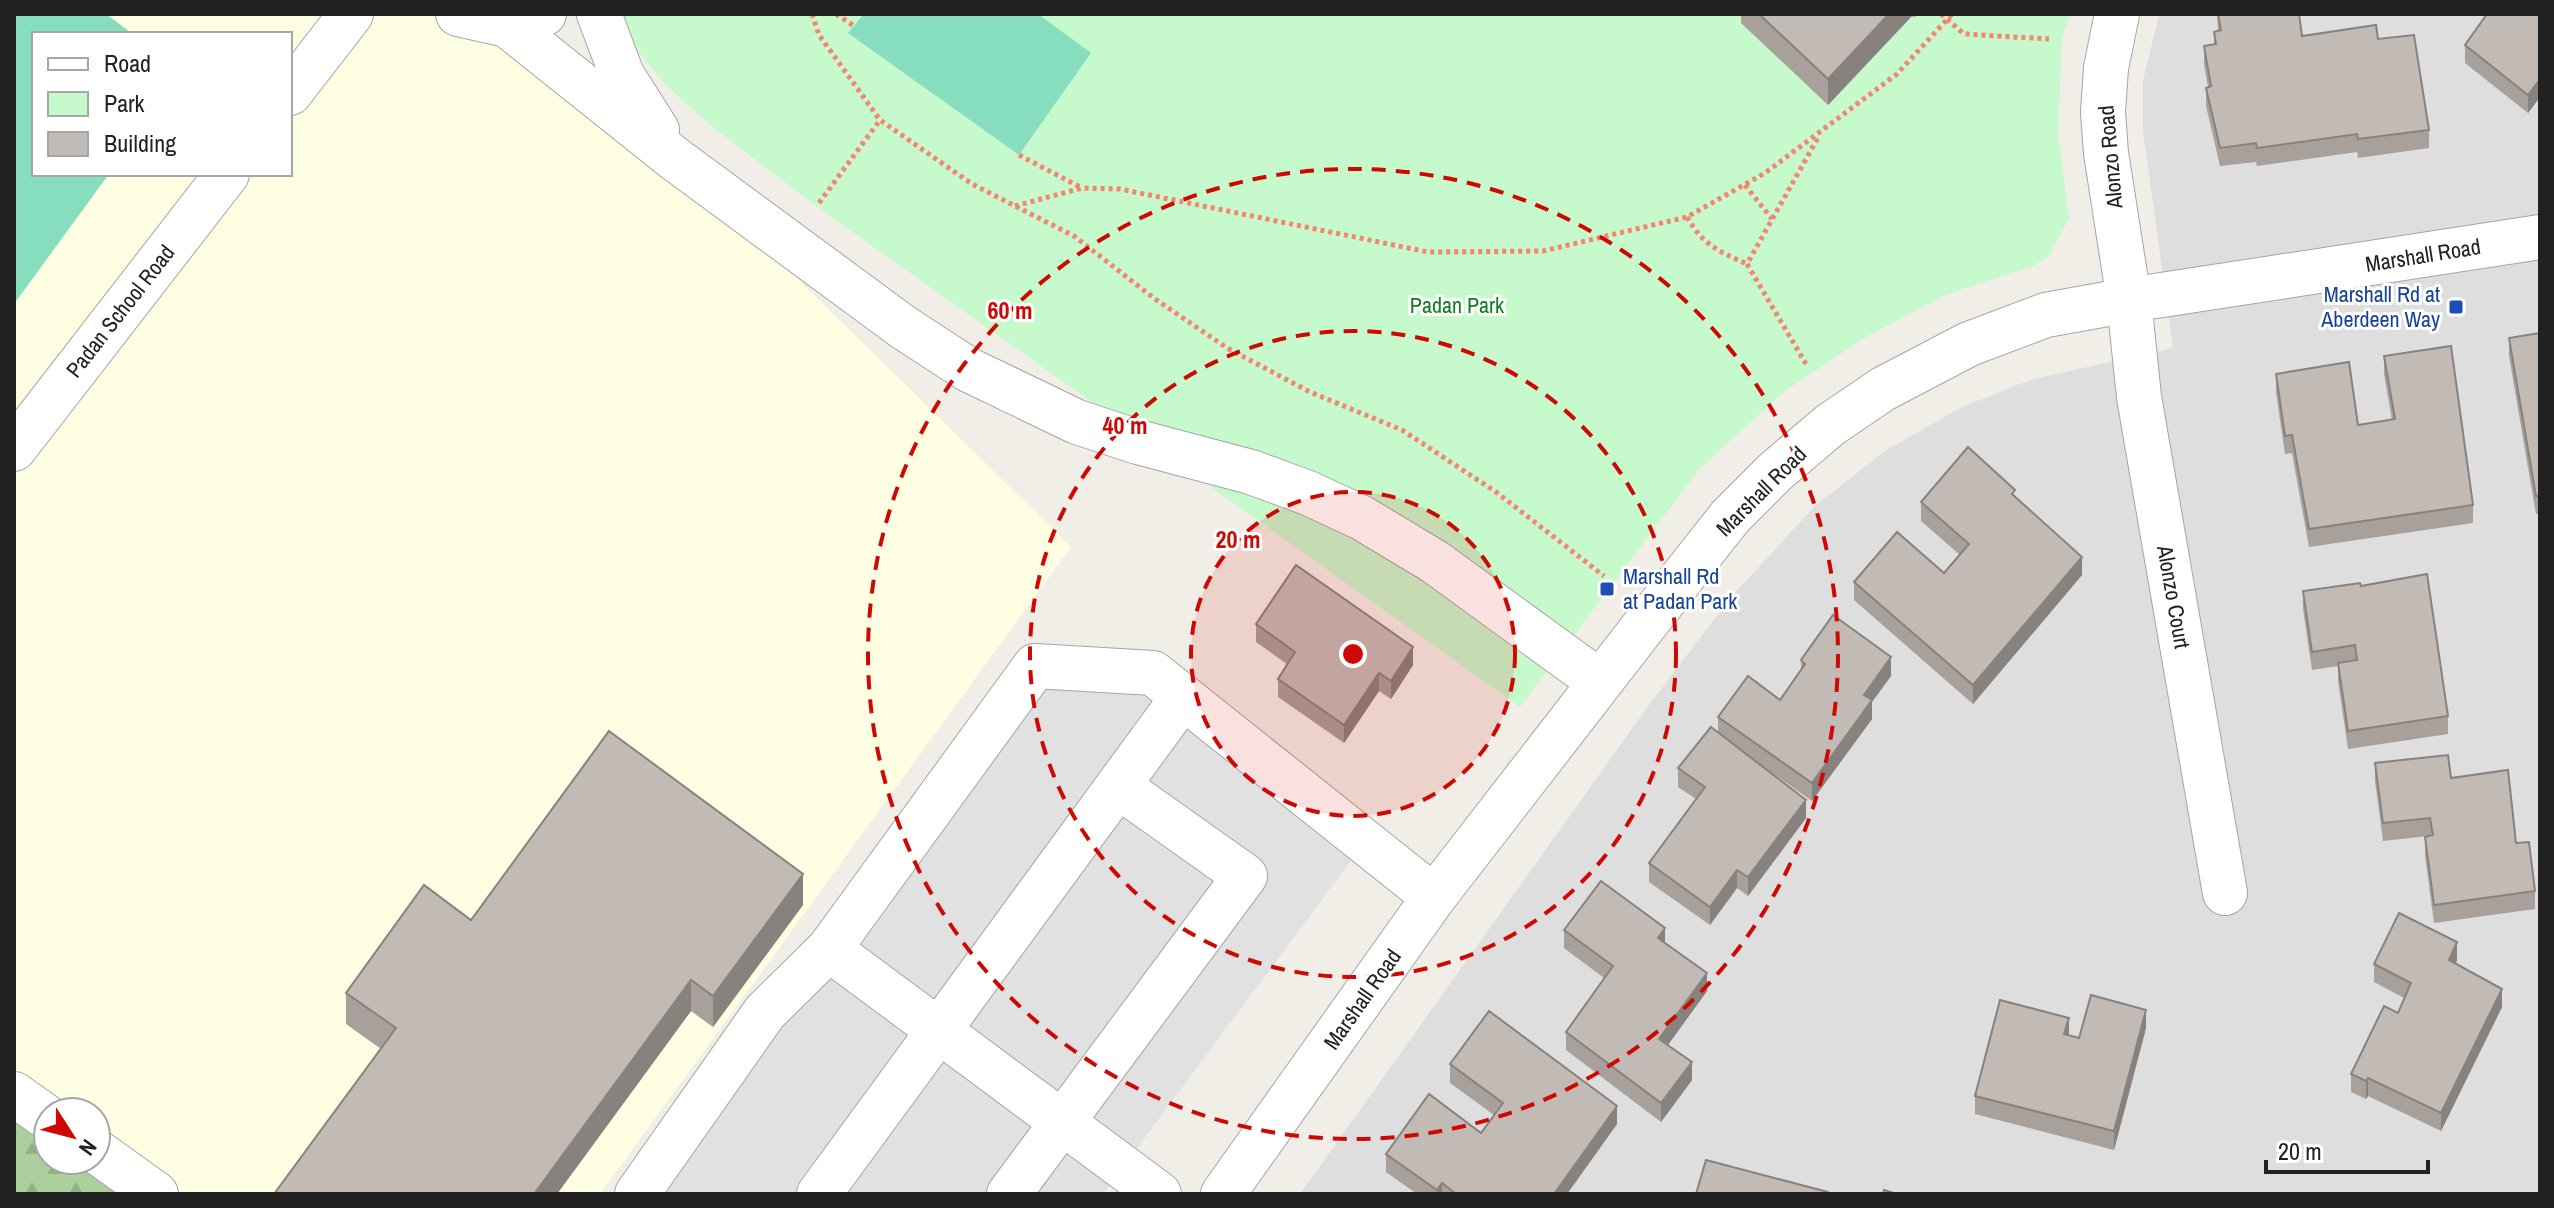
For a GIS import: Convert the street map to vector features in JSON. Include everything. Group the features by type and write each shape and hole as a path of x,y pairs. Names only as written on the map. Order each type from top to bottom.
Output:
{"street":[{"path":"458,14 525,20 675,159 903,327 969,370 1077,422 1251,472 1308,493 1362,518 1435,562 1600,682"},
{"path":"599,14 622,75 675,159"},
{"name":"Alonzo Road","path":"2117,14 2106,68 2103,112 2112,208 2129,300"},
{"path":"292,90 330,24"},
{"name":"Padan School Road","path":"14,449 225,176"},
{"name":"Marshall Road","path":"1223,1194 1434,897 1730,517 1776,471 1830,425 1883,389 1969,344 2046,315 2540,237"},
{"name":"Alonzo Court","path":"2129,300 2139,397 2225,893"},
{"path":"637,1194 765,1012 829,949 1035,666 1153,673 1434,897"},
{"path":"819,1194 1183,697"},
{"path":"1009,1194 1245,876 1118,786"},
{"path":"829,949 1159,1194"},
{"path":"14,1094 32,1107"},
{"path":"112,1162 156,1194"}],"path":[{"path":"812,14 819,35 880,120 972,184 1074,236 1155,299 1227,348 1310,392 1402,430 1496,492 1604,576"},
{"path":"836,14 854,26"},
{"path":"1941,14 1964,34 2049,39"},
{"path":"1015,206 1082,188 1120,189 1428,252 1543,251 1687,217 1745,185 1897,74 1952,14"},
{"path":"816,206 880,120"},
{"path":"1747,264 1821,131"},
{"path":"1019,155 1082,188"},
{"path":"1745,185 1772,219"},
{"path":"1687,217 1698,235 1715,250 1747,264 1806,364"}],"shaded area":[{"path":"14,14 458,14 675,159 1071,547 600,1194 131,1194 112,1176 112,1096 32,1096 32,1112 14,1112"},
{"path":"2159,14 2540,14 2540,1194 1300,1194 1651,702 1732,596 1815,506 1885,451 1960,408 2030,380 2173,348 2143,131 2143,81"},
{"path":"1035,666 1153,673 1364,843 1103,1194 637,1194"}],"green space":[{"path":"14,14 106,14 130,32 32,32 32,176 108,176 14,304"},
{"name":"Padan Park","path":"622,14 2070,14 2062,40 2058,133 2069,218 2049,256 2033,266 1945,295 1866,337 1785,391 1700,468 1520,707 816,206 710,125 667,86 632,45"},
{"path":"864,14 1038,14 1091,53 1019,155 848,33"},
{"path":"14,1112 32,1125 32,1176 106,1176 131,1194 14,1194"}],"building":[{"path":"1759,14 1889,14 1828,79"},
{"path":"2218,14 2299,14 2302,36 2376,25 2378,39 2414,35 2429,130 2358,139 2357,134 2257,148 2256,143 2220,148 2206,88 2211,86 2204,46 2216,44 2214,32 2221,30"},
{"path":"2487,14 2540,14 2540,79 2528,95 2465,45"},
{"path":"2540,333 2540,496 2536,496 2509,338"},
{"path":"2451,346 2473,505 2309,529 2292,435 2285,436 2276,374 2349,362 2358,425 2395,419 2384,356"},
{"path":"1968,447 2015,490 2012,494 2082,557 1973,685 1854,582 1897,532 1944,573 1969,544 1921,502"},
{"path":"1296,565 1413,647 1391,681 1379,673 1344,725 1278,679 1295,652 1256,624"},
{"path":"2427,574 2448,716 2348,731 2338,663 2357,660 2355,645 2312,652 2303,591 2360,583 2361,586"},
{"path":"1833,615 1891,657 1864,695 1872,700 1812,783 1718,717 1748,676 1780,700 1805,664 1801,660"},
{"path":"1711,727 1806,800 1748,877 1737,870 1710,907 1649,863 1705,787 1678,768"},
{"path":"609,731 803,874 713,996 691,980 534,1194 274,1194 396,1028 346,993 424,885 471,920"},
{"path":"2448,755 2451,778 2508,770 2516,843 2529,842 2535,891 2434,905 2425,837 2433,835 2430,818 2383,823 2375,763"},
{"path":"1601,881 1665,928 1658,938 1707,973 1659,1039 1692,1062 1661,1103 1566,1032 1613,966 1564,930"},
{"path":"2399,913 2457,942 2449,960 2502,989 2441,1113 2368,1078 2366,1081 2351,1074 2384,1006 2398,1013 2411,983 2374,964"},
{"path":"2091,995 2146,1010 2114,1131 1975,1096 2000,1000 2069,1018 2064,1034 2079,1038"},
{"path":"1489,1011 1617,1106 1554,1194 1456,1194 1442,1183 1437,1190 1386,1154 1429,1094 1481,1133 1503,1103 1450,1064"},
{"path":"1706,1160 1828,1192 1828,1194 1696,1194"}],"place":[{"name":"Marshall Rd at Aberdeen Way","path":"2456,307"},
{"name":"Marshall Rd at Padan Park","path":"1607,589"}]}
